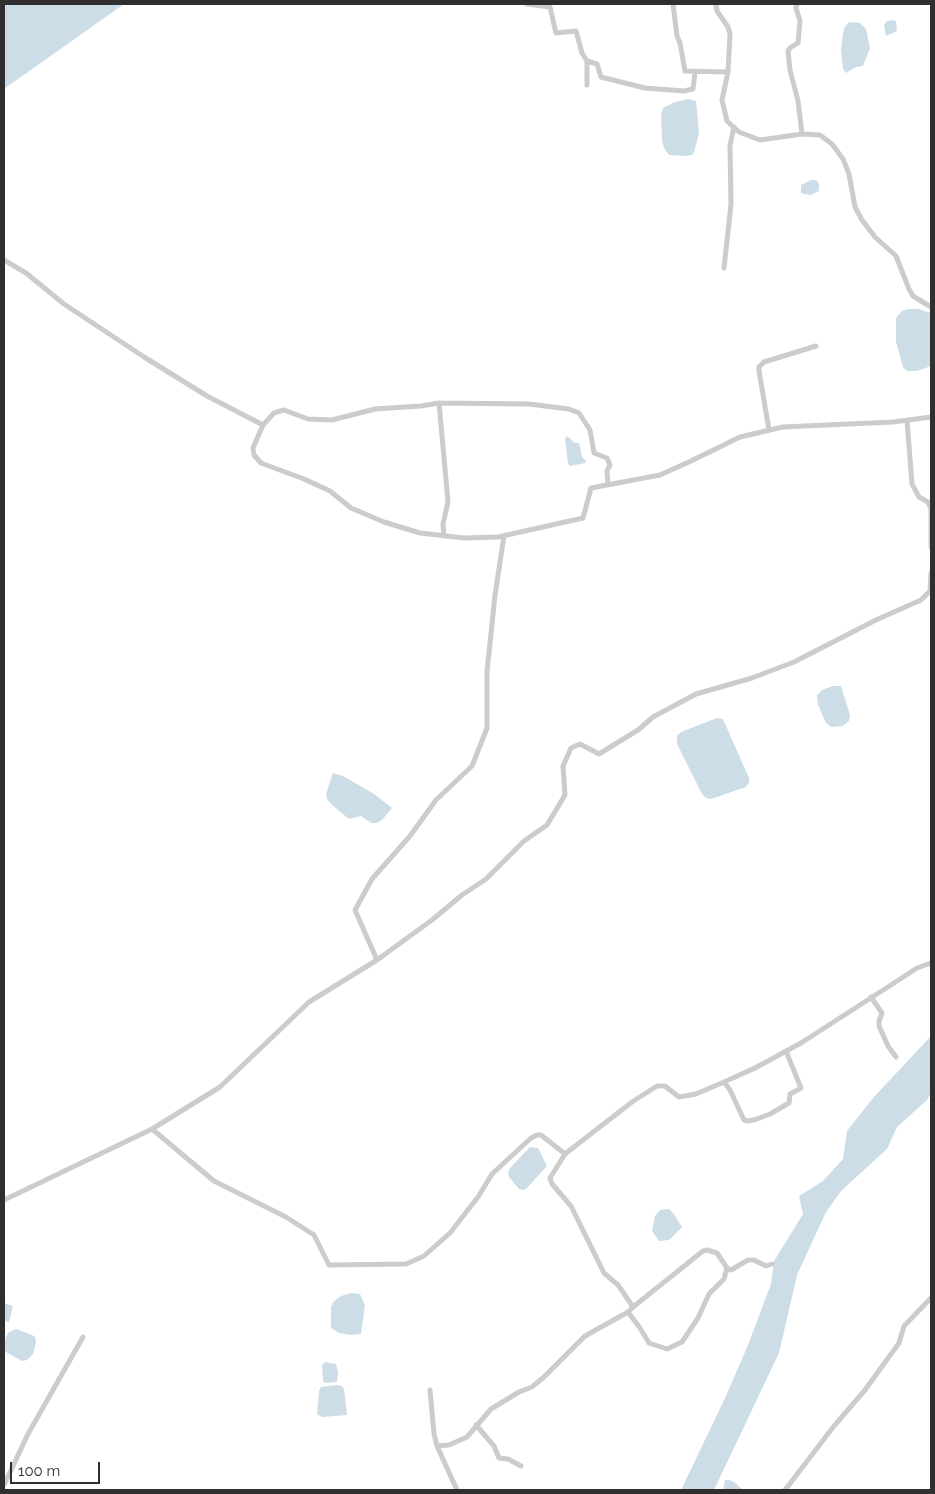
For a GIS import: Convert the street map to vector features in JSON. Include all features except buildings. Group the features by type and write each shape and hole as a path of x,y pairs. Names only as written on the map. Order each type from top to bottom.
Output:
{"street":[{"path":"528,4 550,7 556,33 576,31 579,45 587,61 587,85"},
{"path":"673,4 677,36 685,71 728,72"},
{"path":"716,4 717,11 728,27 730,34 728,72 722,100 727,121 739,132 760,140 802,134 820,135 832,144 843,158 849,174 856,207 862,220 875,237 896,256 913,296 931,307"},
{"path":"797,4 796,8 800,21 798,43 788,51 790,70 798,101 802,134"},
{"path":"587,61 597,64 601,77 620,83 668,91 693,89 695,72"},
{"path":"724,268 731,204 730,145 734,127"},
{"path":"4,260 26,273 64,304 144,357 207,396 263,426"},
{"path":"769,430 759,367 764,362 816,346"},
{"path":"439,403 448,502 443,524 444,536"},
{"path":"608,485 607,471 610,465 608,458 594,454 590,430 580,414 569,409 529,404 439,403 375,409 332,420 308,419 284,410 274,413 263,426 253,448 254,455 261,463 330,491 352,508 384,522 420,533 464,538 504,536 583,518 591,488 608,485 660,475 740,437 783,427 931,417"},
{"path":"907,420 912,484 919,497 928,502 931,510 931,547"},
{"path":"378,960 355,910 372,879 410,836 436,800 472,766 487,728 488,663 495,595 504,536"},
{"path":"4,1200 152,1129 220,1086 309,1002 378,960 462,895 486,879 524,841 547,825 565,795 563,766 571,748 580,744 599,754 638,730 652,717 696,694 752,678 794,662 876,620 921,600 930,591 931,573"},
{"path":"633,1307 618,1285 604,1273 571,1206 552,1184 550,1178 565,1154 632,1102 657,1086 665,1086 679,1096 696,1094 724,1082 786,1051 917,968 931,963"},
{"path":"872,997 882,1013 879,1021 883,1036 896,1058"},
{"path":"724,1082 730,1090 744,1120 757,1119 770,1114 788,1104 790,1094 801,1088 786,1051"},
{"path":"152,1129 214,1181 286,1217 314,1235 329,1265 406,1264 424,1256 450,1233 478,1197 492,1174 536,1134 542,1135 565,1154"},
{"path":"437,1446 449,1445 466,1437 491,1409 519,1392 532,1387 585,1336 628,1312 703,1251 707,1250 718,1253 727,1268 731,1270 748,1260 754,1260 766,1266 772,1264"},
{"path":"628,1312 649,1343 667,1349 682,1342 703,1310 709,1294 724,1279 727,1268"},
{"path":"785,1490 834,1426 865,1390 899,1344 904,1326 931,1298"},
{"path":"4,1485 28,1434 83,1337"},
{"path":"430,1390 437,1446 457,1490"},
{"path":"476,1424 494,1446 499,1458 508,1459 521,1466"}],"shaded area":[{"path":"4,4 124,4 4,89"},
{"path":"894,20 897,31 886,36 884,25 887,21"},
{"path":"849,22 860,23 866,29 870,48 863,66 856,67 846,73 843,69 841,50 843,33"},
{"path":"688,99 696,101 699,134 694,152 692,155 686,156 669,155 662,141 661,115 663,108 675,102"},
{"path":"811,180 816,180 819,184 819,191 810,195 801,193 801,185"},
{"path":"918,309 931,313 931,366 917,371 907,371 903,367 896,342 896,318 902,311"},
{"path":"567,436 575,443 579,443 582,457 586,461 585,463 570,466 568,463 565,439"},
{"path":"833,686 841,686 850,715 849,721 843,726 831,727 826,723 818,705 817,695 822,690"},
{"path":"717,718 723,719 749,778 749,783 746,787 711,799 706,798 702,794 677,744 677,736 681,732"},
{"path":"333,773 343,776 374,794 392,808 377,823 371,823 361,816 349,819 327,799 326,794"},
{"path":"931,1036 931,1093 927,1100 897,1127 887,1149 841,1191 826,1212 797,1275 779,1353 714,1490 681,1490 748,1345 771,1284 774,1261 803,1214 799,1196 823,1181 843,1159 847,1131 873,1098"},
{"path":"530,1147 538,1148 547,1166 527,1188 524,1190 519,1189 508,1173 510,1168"},
{"path":"669,1209 682,1227 669,1240 659,1241 652,1231 655,1216 660,1210"},
{"path":"351,1293 360,1294 365,1305 361,1334 339,1333 331,1328 331,1307 334,1301 341,1296"},
{"path":"4,1303 13,1306 9,1322 4,1321"},
{"path":"16,1329 35,1337 36,1342 33,1354 27,1360 22,1361 6,1352 4,1348 9,1332"},
{"path":"325,1362 336,1364 338,1372 337,1382 325,1383 323,1381 322,1365"},
{"path":"342,1386 344,1389 347,1415 322,1417 317,1414 319,1391 321,1387"},
{"path":"725,1480 734,1482 743,1490 723,1490"}]}
